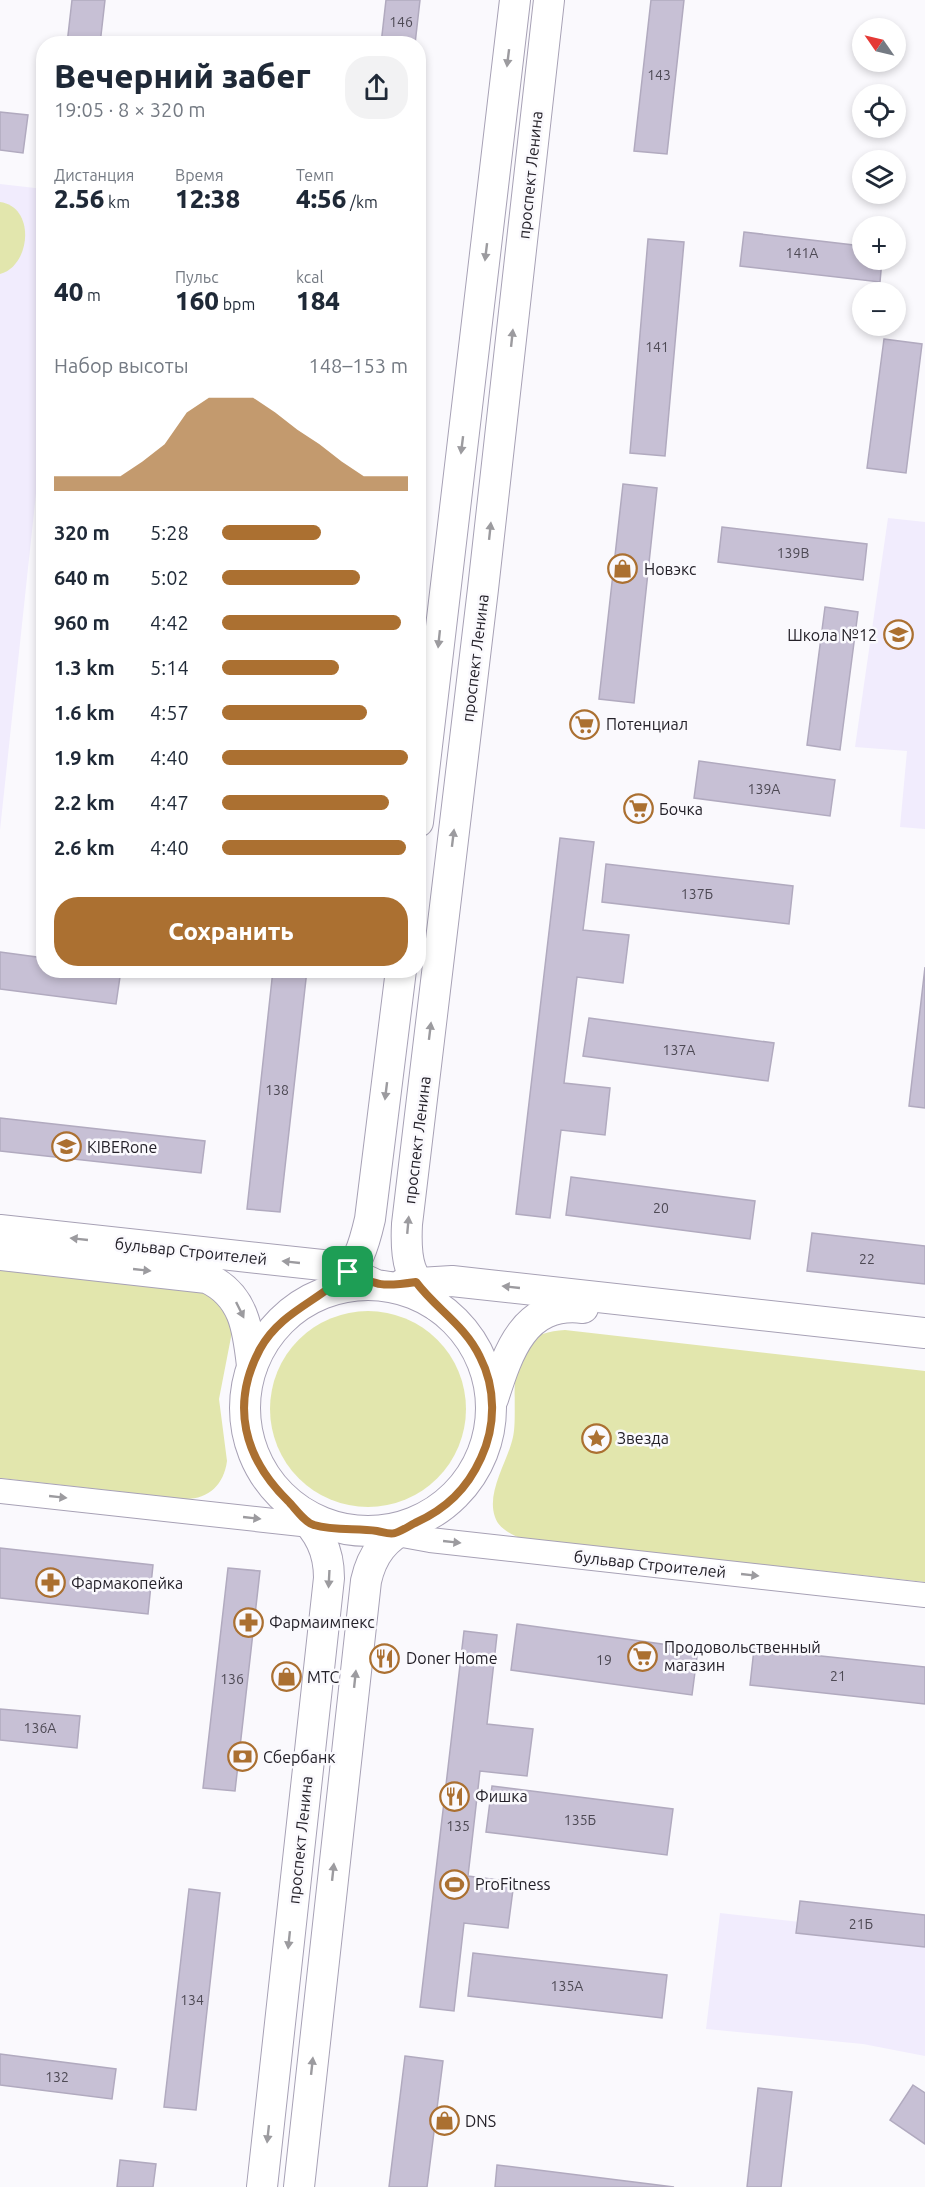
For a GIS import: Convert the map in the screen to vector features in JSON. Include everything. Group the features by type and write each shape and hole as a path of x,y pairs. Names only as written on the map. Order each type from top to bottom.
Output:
{"main road":[{"path":"426,754 515,0"},
{"name":"проспект Ленина","path":"492,1402 489,1380 473,1342 450,1316 437,1306 393,1284 406,1254 407,1224 483,590 549,0"},
{"path":"252,1366 262,1347 288,1315 322,1293 348,1272 362,1251 370,1219 400,978"},
{"name":"бульвар Строителей","path":"0,1230 322,1265 393,1284 452,1281 925,1333"},
{"name":"бульвар Строителей","path":"0,1255 207,1278 226,1289 243,1313 249,1331 252,1366"},
{"path":"322,1293 350,1287 393,1284"},
{"path":"314,1520 394,1529 433,1515 451,1502 471,1476 486,1448 492,1402 504,1364 526,1327 542,1313 568,1306 925,1347"},
{"name":"проспект Ленина","path":"252,1366 244,1403 250,1444 265,1476 314,1520 325,1547 329,1578 262,2187"},
{"path":"299,2187 366,1581 373,1558 394,1529"}],"street":[{"path":"0,1491 314,1520"},
{"name":"бульвар Строителей","path":"394,1529 925,1595"}],"shaded area":[{"path":"0,184 36,188 36,493 0,830"},
{"name":"Школа №12","path":"888,518 925,522 925,829 900,827 907,751 855,747"},
{"path":"720,1913 925,1936 925,2056 863,2044 706,2029"}],"green space":[{"path":"0,202 12,206 20,214 25,237 18,260 10,269 0,274"},
{"path":"0,1268 206,1292 224,1307 232,1332 219,1399 227,1461 223,1477 214,1489 202,1496 186,1499 0,1478"},
{"path":"368,1311 396,1315 414,1323 430,1333 444,1347 462,1381 466,1409 462,1437 454,1455 444,1471 430,1485 396,1503 368,1507 340,1503 322,1495 306,1485 292,1471 274,1437 270,1409 274,1381 282,1363 292,1347 306,1333 340,1315"},
{"path":"565,1330 925,1371 925,1582 522,1539 506,1531 495,1517 493,1497 513,1437 515,1377 519,1355 528,1343 538,1336"}],"building":[{"path":"72,0 105,0 101,36 68,36"},
{"path":"386,0 420,0 416,36 382,36"},
{"path":"651,0 684,0 667,154 634,151"},
{"path":"0,112 28,115 23,153 0,150"},
{"path":"744,232 852,245 852,270 881,270 880,282 740,266"},
{"path":"648,239 684,242 665,456 630,453"},
{"path":"884,339 922,344 906,473 867,468"},
{"path":"623,484 657,488 634,703 599,699"},
{"path":"722,527 867,544 863,580 718,562"},
{"path":"825,607 858,612 840,750 807,745"},
{"path":"699,761 835,780 830,816 694,798"},
{"path":"560,838 594,842 583,930 629,935 623,983 577,977 564,1083 610,1088 605,1135 561,1130 550,1218 516,1214"},
{"path":"606,864 793,886 789,924 602,902"},
{"path":"0,952 36,957 36,978 120,978 116,1004 0,989"},
{"path":"925,967 925,1108 909,1106"},
{"path":"272,978 306,978 280,1212 247,1209"},
{"path":"589,1018 774,1043 768,1081 583,1056"},
{"path":"0,1118 205,1141 201,1173 0,1151"},
{"path":"571,1177 755,1201 750,1239 566,1215"},
{"path":"812,1233 925,1246 925,1284 807,1271"},
{"path":"0,1548 153,1565 148,1614 0,1598"},
{"path":"228,1568 260,1571 235,1791 203,1788"},
{"path":"517,1624 698,1649 692,1695 511,1670"},
{"path":"464,1631 497,1635 487,1724 533,1729 527,1776 480,1771 468,1876 514,1882 508,1928 464,1923 454,2011 420,2007"},
{"path":"754,1649 925,1667 925,1704 750,1685"},
{"path":"0,1709 80,1716 77,1748 0,1740"},
{"path":"492,1786 673,1809 667,1855 486,1832"},
{"path":"189,1889 220,1893 196,2110 164,2107"},
{"path":"800,1901 925,1915 925,1947 796,1933"},
{"path":"473,1953 667,1975 662,2018 468,1996"},
{"path":"0,2054 116,2069 112,2099 0,2085"},
{"path":"405,2056 443,2061 427,2187 389,2187"},
{"path":"913,2085 925,2093 925,2144 890,2120"},
{"path":"758,2088 792,2092 781,2187 747,2187"},
{"path":"120,2160 156,2164 153,2187 117,2187"},
{"path":"497,2165 674,2187 495,2187"}],"place":[{"name":"Новэкс","path":"623,569"},
{"name":"Школа №12","path":"898,635"},
{"name":"Потенциал","path":"585,724"},
{"name":"Бочка","path":"638,809"},
{"name":"KIBERone","path":"66,1147"},
{"name":"Звезда","path":"596,1438"},
{"name":"Фармакопейка","path":"50,1583"},
{"name":"Фармаимпекс","path":"248,1622"},
{"name":"Продовольственный магазин","path":"643,1656"},
{"name":"Doner Home","path":"385,1658"},
{"name":"МТС","path":"286,1677"},
{"name":"Сбербанк","path":"242,1757"},
{"name":"Фишка","path":"454,1796"},
{"name":"ProFitness","path":"454,1884"},
{"name":"DNS","path":"444,2121"}],"route":[{"path":"348,1272 387,1287 416,1282 473,1342 489,1380 492,1402 491,1424 486,1448 477,1467 451,1502 433,1515 394,1534 375,1530 361,1531 312,1525 265,1476 256,1461 245,1424 246,1384 252,1366 273,1330 288,1315 322,1293 348,1272"}]}
